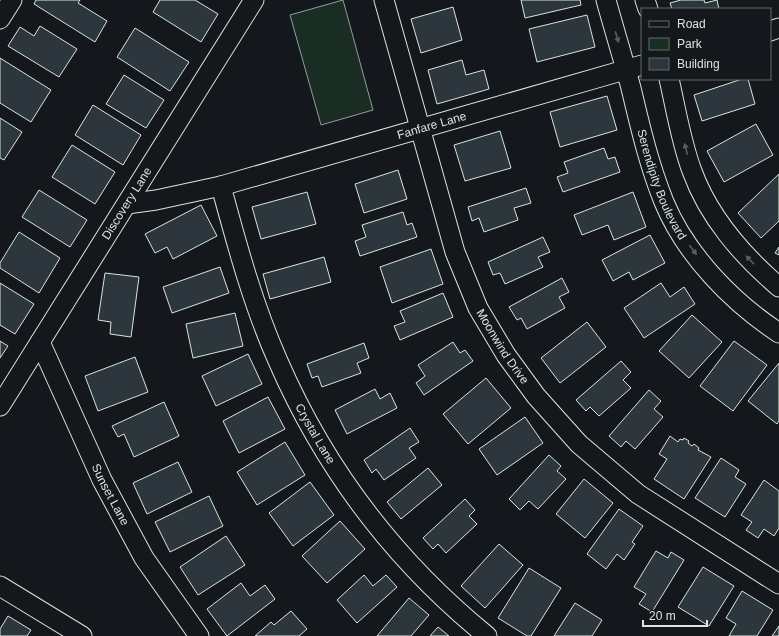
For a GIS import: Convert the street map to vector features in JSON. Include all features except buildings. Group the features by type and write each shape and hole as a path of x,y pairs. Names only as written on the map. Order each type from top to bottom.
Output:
{"street":[{"path":"0,19 12,0"},
{"name":"Discovery Lane","path":"0,406 254,0"},
{"name":"Moonwind Drive","path":"384,0 398,54 421,128 456,252 478,308 506,354 536,396 579,444 638,494 779,584"},
{"name":"Serendipity Boulevard","path":"606,0 634,67 650,166 664,203 683,238 702,262 746,309 779,333"},
{"name":"Fanfare Lane","path":"127,204 156,200 221,186 634,67"},
{"path":"669,80 692,170 701,191 718,220 736,245 779,287"},
{"name":"Crystal Lane","path":"221,186 244,269 266,333 278,362 303,412 331,460 378,528 415,571 451,606 487,636"},
{"name":"Sunset Lane","path":"40,342 102,480 144,558 199,636"},
{"path":"0,586 82,636"}],"green space":[{"path":"343,0 373,110 321,125 290,15"}]}
